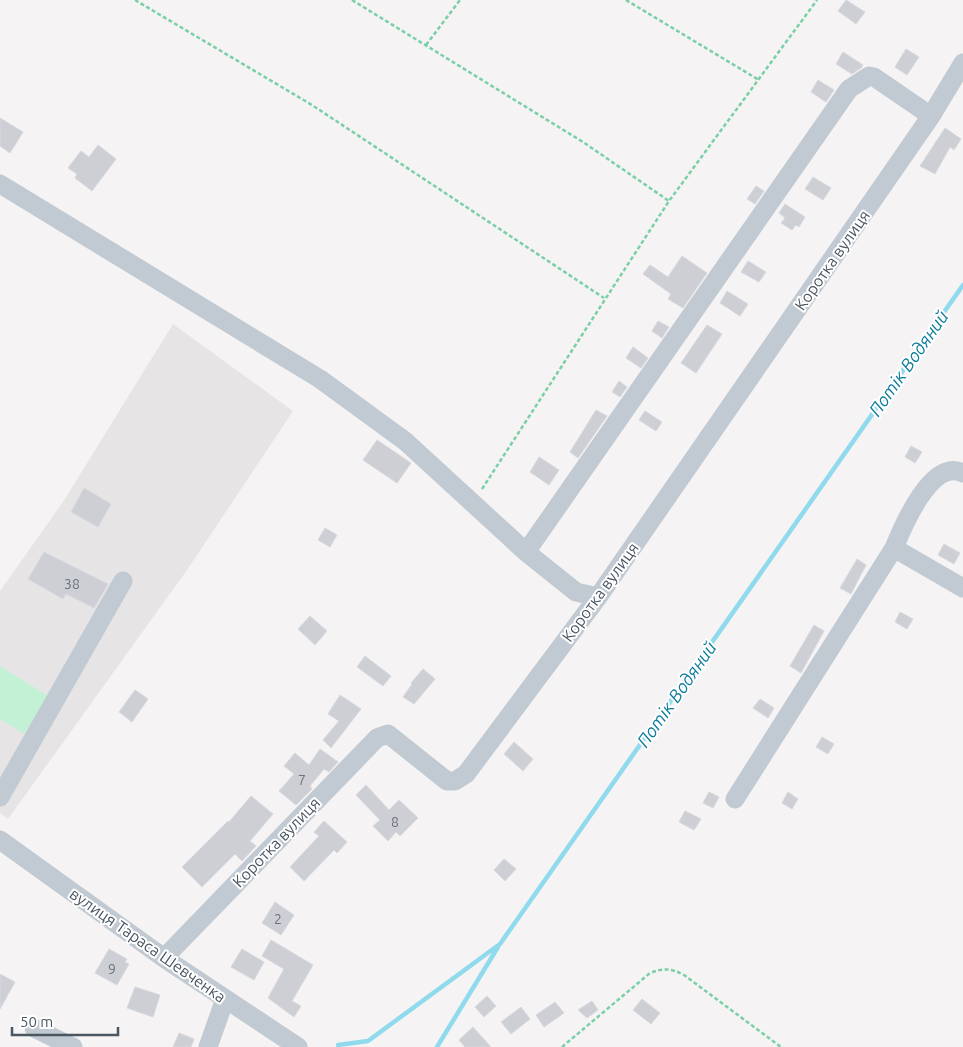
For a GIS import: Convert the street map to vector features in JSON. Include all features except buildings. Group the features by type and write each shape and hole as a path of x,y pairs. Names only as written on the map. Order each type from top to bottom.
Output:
{"street":[{"name":"Коротка вулиця","path":"164,958 377,738 388,734 447,781 455,781 466,774 598,596 931,116 963,63"},
{"path":"526,552 849,89 869,76 874,77 931,116"},
{"path":"0,184 320,379 405,441 526,552 576,592 588,596 598,596"},
{"path":"735,799 894,548 906,519 936,476 947,471 963,473"},
{"path":"894,548 963,588"},
{"path":"0,797 123,582"},
{"name":"вулиця Тараса Шевченка","path":"0,840 164,958 298,1047"},
{"path":"208,1047 225,999"},
{"path":"34,1028 72,1047"}],"path":[{"path":"135,0 312,105 604,298"},
{"path":"352,0 583,142 670,201"},
{"path":"426,46 460,0"},
{"path":"626,0 759,80"},
{"path":"473,503 604,298 670,201 817,0"},
{"path":"562,1047 650,973 661,969 673,969 684,975 781,1047"}],"shaded area":[{"path":"173,324 293,411 187,570 8,819 0,813 0,591 63,502"}],"green space":[{"path":"0,666 48,696 24,734 0,719"}],"waterway":[{"name":"Потік Водяний","path":"338,1045 368,1041 500,944 963,285"},
{"path":"437,1047 498,947"}]}
